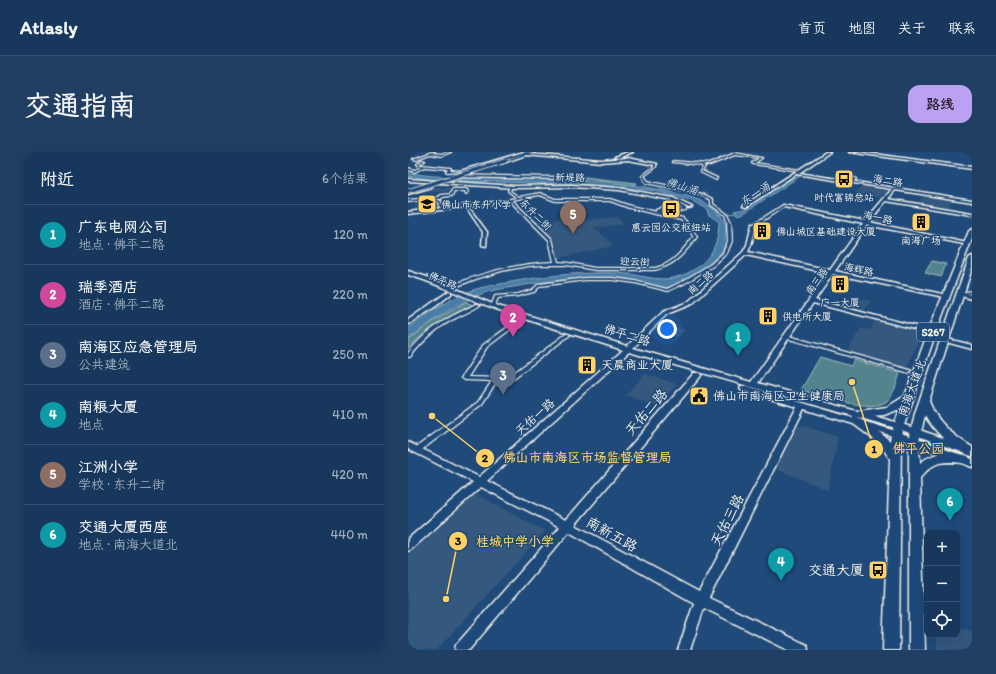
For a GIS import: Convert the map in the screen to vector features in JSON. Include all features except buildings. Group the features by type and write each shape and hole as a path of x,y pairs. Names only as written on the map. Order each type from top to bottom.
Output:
{"highway":[{"name":"南海大道北","path":"891,650 898,430 932,332 972,231"},
{"name":"南海大道北","path":"917,650 914,477 915,436 924,401 960,294 970,271 972,258"},
{"path":"855,417 891,410 900,406 909,396"},
{"path":"924,401 926,411 939,428 970,456"},
{"path":"855,417 883,439 891,449 897,461"},
{"path":"914,477 930,460 970,456"}],"main road":[{"name":"佛平二路","path":"898,430 970,456"}],"street":[{"path":"434,152 414,159 424,161 417,165 450,169 447,171 462,171 503,160"},
{"path":"429,154 441,155 450,152"},
{"path":"465,177 464,176 466,174 518,154 533,152"},
{"path":"609,160 631,152"},
{"path":"745,206 828,152"},
{"path":"802,174 834,152"},
{"path":"851,152 972,167"},
{"path":"857,152 972,167"},
{"path":"880,155 883,152"},
{"path":"509,153 518,154"},
{"path":"408,190 525,153 609,160 628,159 655,164 655,167 643,176 647,182 693,190 712,200 712,204 724,214 729,222 730,241 725,253 712,265 684,282 667,290 635,282 613,279 580,280 538,285 532,291 496,297 493,306"},
{"path":"672,162 701,165 714,163 735,154 761,158 753,163 799,170"},
{"path":"701,165 704,167 701,171 716,179"},
{"path":"408,169 415,170 424,167"},
{"path":"462,171 469,173"},
{"name":"海二路","path":"795,173 972,201"},
{"path":"454,176 566,177"},
{"name":"新堤路","path":"408,181 437,184 510,187 591,187 632,191 673,201 690,207"},
{"path":"408,190 425,183"},
{"path":"408,190 437,184"},
{"path":"510,187 509,191 520,198"},
{"name":"南三路","path":"753,385 866,223 894,189"},
{"path":"408,201 440,198 442,196 450,195 453,190 466,190 467,193"},
{"name":"迎云街","path":"453,292 483,274 505,268 556,262 575,264 586,268 596,269 651,270 663,268 683,254 695,237 691,229 682,219 630,207 610,200 556,200 540,194 520,198"},
{"path":"408,212 467,206 520,198"},
{"path":"429,199 440,201 441,209"},
{"name":"东升二街","path":"510,200 551,240 556,262"},
{"path":"886,200 972,214"},
{"path":"673,201 685,209 661,213 658,211 670,205 673,201"},
{"path":"467,206 485,232 484,245"},
{"path":"754,225 784,206"},
{"name":"海一路","path":"784,206 968,244"},
{"name":"南二路","path":"626,351 664,313 690,304 745,253 749,245 754,225"},
{"name":"海辉路","path":"745,253 947,297"},
{"name":"佛平路","path":"408,275 453,292 474,302"},
{"path":"408,323 453,292"},
{"path":"960,294 972,292"},
{"path":"960,294 972,297"},
{"path":"813,301 932,332"},
{"path":"408,356 420,339 474,302"},
{"name":"佛平二路","path":"474,302 493,306 696,375 802,406 855,417"},
{"name":"佛平二路","path":"474,302 568,335 753,385 898,430"},
{"path":"522,320 485,346 464,378 508,380 568,335"},
{"path":"787,337 908,371"},
{"path":"944,340 972,347"},
{"name":"天佑一路","path":"408,546 626,351"},
{"name":"天佑二路","path":"461,650 696,375"},
{"path":"412,447 480,403 495,380"},
{"name":"天佑三路","path":"684,650 701,600 802,406"},
{"name":"南新五路","path":"412,447 567,526 701,600 802,650"}],"shaded area":[{"path":"408,173 449,177 552,179 629,184 684,195 707,204 721,216 726,226 724,245 715,260 705,268 669,287 659,287 623,279 579,278 496,290 469,299 451,309 408,340 408,329 430,313 445,303 470,291 483,287 533,278 575,274 624,273 662,279 677,277 695,269 708,257 713,250 716,241 719,222 709,215 706,208 692,201 656,191 599,185 435,180 408,176"},
{"path":"795,174 800,176 744,213 738,215 734,211 746,209"},
{"path":"863,185 890,189 880,198 854,194"},
{"path":"453,186 480,186 469,191 425,192 434,187 450,188"},
{"path":"925,195 952,199 948,209 890,200 891,197 919,202"},
{"name":"佛山市东升小学","path":"429,200 438,201 439,206 414,210 416,202"},
{"path":"876,214 895,218 889,226 870,223"},
{"path":"568,217 572,221 618,217 624,224 594,228 614,245 555,259 551,240 532,221 545,219 547,221"},
{"path":"853,297 871,301 864,311 847,307"},
{"path":"876,319 922,333 906,369 847,351 861,328 870,330"},
{"path":"661,323 686,330 677,337 654,330"},
{"path":"645,374 677,384 658,407 625,395"},
{"path":"802,425 838,437 828,490 776,469 798,426"},
{"path":"476,494 545,531 437,650 417,650 408,642 408,555"},
{"path":"960,628 972,631 972,650 937,650 937,638 960,638"}],"green space":[{"path":"585,177 637,183 632,185 561,179"},
{"path":"932,261 946,264 941,277 925,273"},
{"path":"466,302 473,305 430,329 408,349 408,341 426,326"},
{"path":"820,357 851,366 854,360 900,373 893,392 887,401 880,404 858,405 801,390"}],"waterway":[{"name":"东一涌","path":"718,215 736,213"}],"place":[{"name":"时代富锦总站","path":"844,179"},
{"name":"佛山市东升小学","path":"427,204"},
{"name":"惠云园公交枢纽站","path":"671,209"},
{"name":"南海广场","path":"921,222"},
{"name":"佛山城区基础建设大厦","path":"762,231"},
{"name":"江洲小学","path":"573,234"},
{"name":"广一大厦","path":"840,284"},
{"name":"供电所大厦","path":"768,316"},
{"name":"瑞季酒店","path":"513,337"},
{"name":"广东电网公司","path":"738,356"},
{"name":"天晨商业大厦","path":"587,365"},
{"name":"佛平公园","path":"852,382"},
{"name":"南海区应急管理局","path":"503,395"},
{"name":"佛山市南海区卫生健康局","path":"699,396"},
{"name":"佛山市南海区市场监督管理局","path":"432,416"},
{"name":"交通大厦西座","path":"950,521"},
{"name":"交通大厦","path":"878,570"},
{"name":"南粮大厦","path":"781,581"},
{"name":"桂城中学小学","path":"446,599"}],"water label":[{"name":"佛山涌","path":"682,186"}]}
